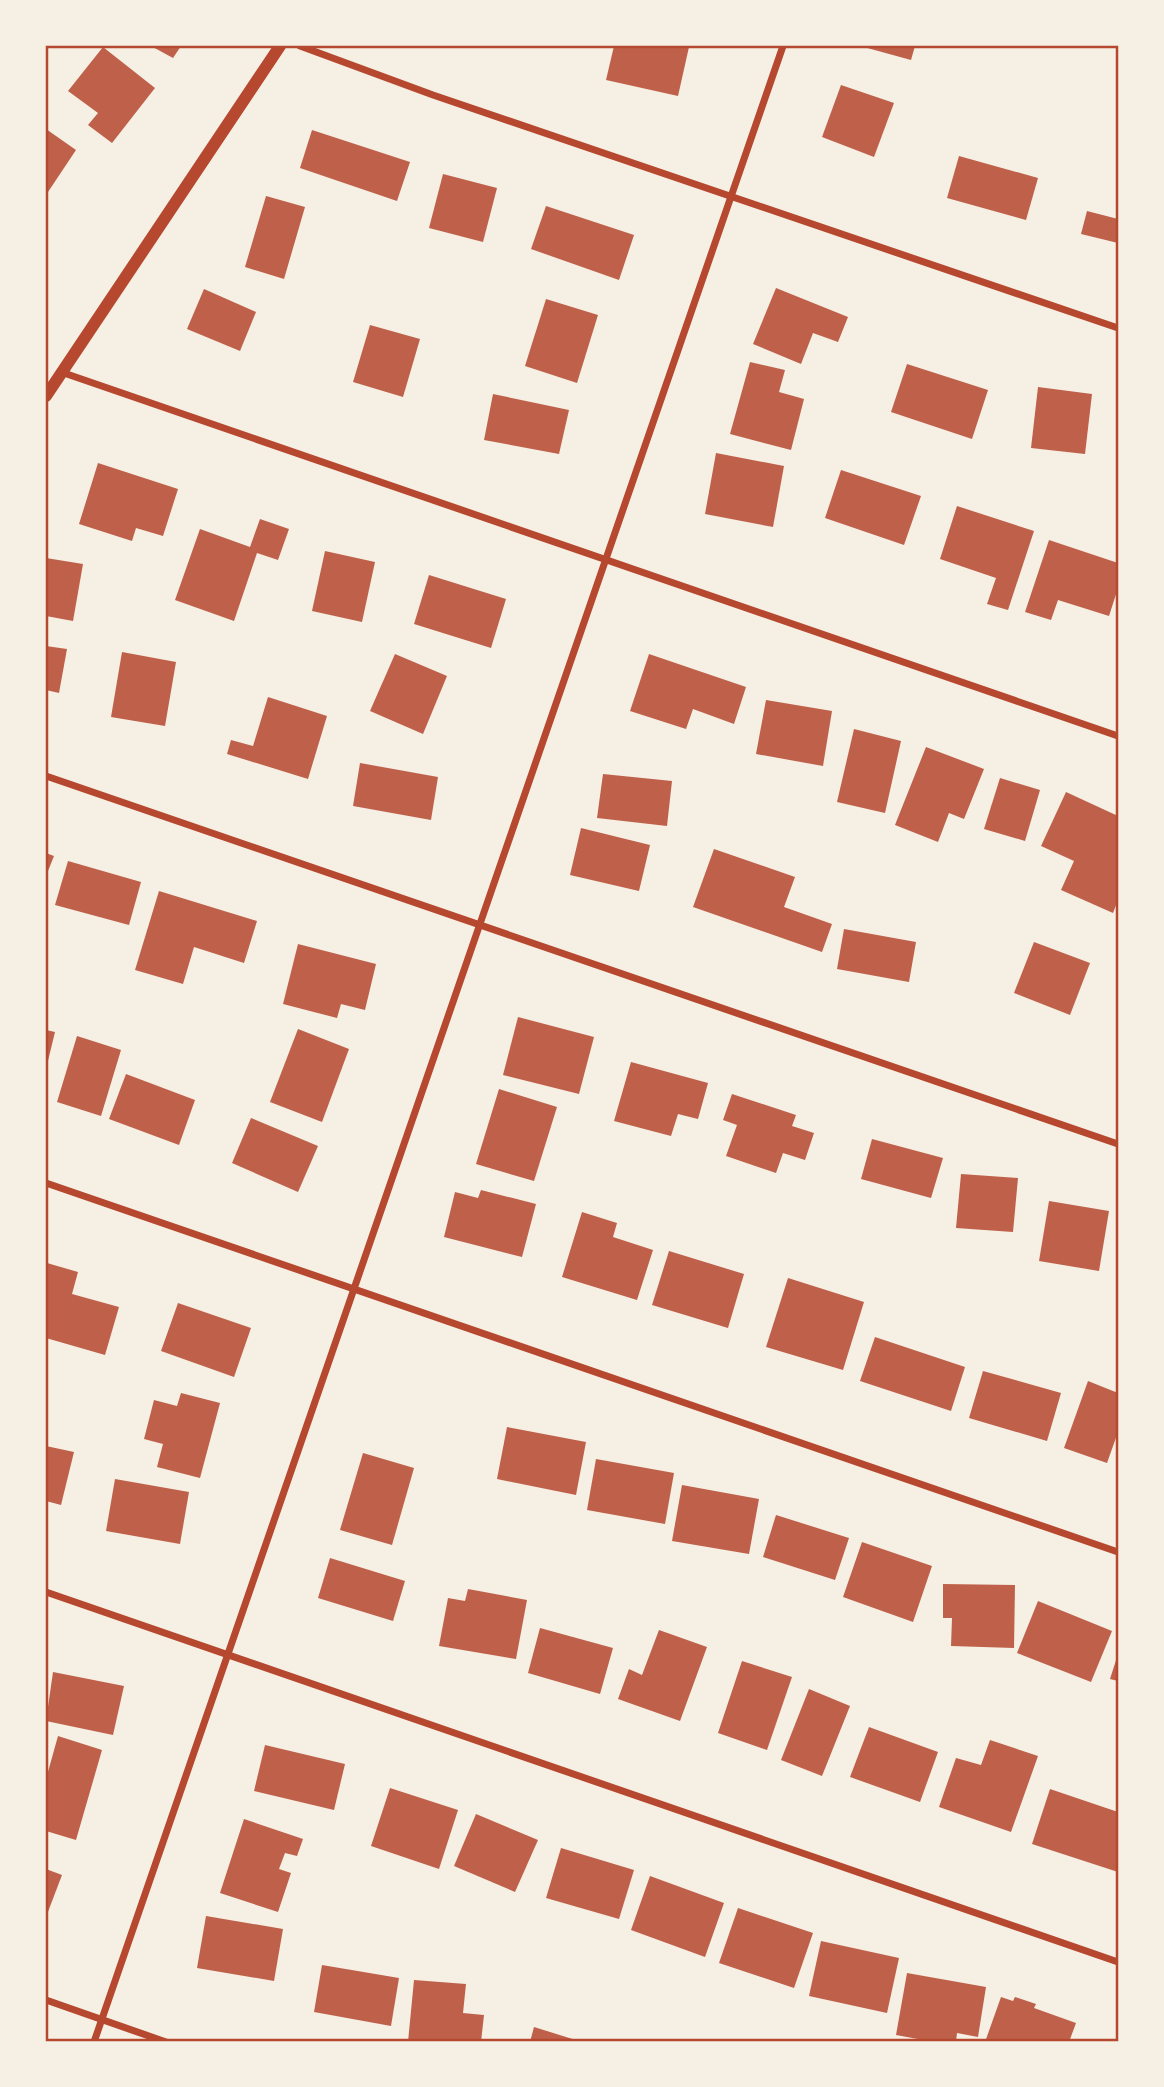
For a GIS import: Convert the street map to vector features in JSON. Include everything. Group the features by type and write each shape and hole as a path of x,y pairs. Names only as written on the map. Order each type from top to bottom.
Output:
{"street":[{"path":"46,396 280,46"},
{"path":"300,46 433,96 731,194 1118,328"},
{"path":"94,2042 783,46"},
{"path":"61,372 1118,736"},
{"path":"46,776 1118,1144"},
{"path":"46,1182 1118,1552"},
{"path":"46,1591 1118,1962"},
{"path":"46,2000 166,2042"}],"building":[{"path":"151,46 181,46 173,58"},
{"path":"614,46 689,47 678,96 606,80"},
{"path":"860,46 915,46 911,60"},
{"path":"103,47 155,88 112,143 88,125 98,113 68,91"},
{"path":"841,85 894,103 874,157 822,137"},
{"path":"46,129 76,150 46,195"},
{"path":"312,130 410,162 397,201 300,168"},
{"path":"959,156 1038,178 1026,220 947,198"},
{"path":"443,174 497,188 483,242 429,228"},
{"path":"266,196 305,207 284,279 245,267"},
{"path":"546,206 634,235 619,280 531,249"},
{"path":"1087,211 1118,219 1118,243 1081,234"},
{"path":"776,288 848,317 838,342 813,333 801,364 753,344"},
{"path":"204,289 256,312 240,351 187,329"},
{"path":"546,299 598,315 577,383 525,366"},
{"path":"370,325 420,339 403,397 353,382"},
{"path":"750,362 785,370 779,392 804,399 791,450 730,434"},
{"path":"907,364 988,390 972,439 891,412"},
{"path":"1038,387 1092,394 1085,454 1031,448"},
{"path":"493,394 569,410 559,454 484,440"},
{"path":"716,453 784,466 773,527 705,514"},
{"path":"98,463 178,489 163,536 136,528 132,541 79,524"},
{"path":"841,470 921,496 904,545 825,518"},
{"path":"957,506 1034,531 1008,610 987,604 996,578 940,559"},
{"path":"260,519 289,529 278,560 257,553 234,621 175,600 200,529 250,547"},
{"path":"1049,540 1118,563 1118,588 1109,616 1058,600 1051,620 1025,612"},
{"path":"325,551 375,562 362,622 312,611"},
{"path":"46,558 83,564 73,621 46,616"},
{"path":"429,575 506,599 491,648 414,624"},
{"path":"46,646 67,649 59,693 46,690"},
{"path":"122,652 176,662 165,726 111,717"},
{"path":"395,654 447,676 423,734 370,711"},
{"path":"649,654 746,687 734,724 693,709 686,729 630,711"},
{"path":"268,697 327,716 308,779 227,754 231,740 253,746"},
{"path":"766,700 832,711 823,766 756,754"},
{"path":"854,729 901,741 885,813 837,802"},
{"path":"926,747 984,769 964,819 949,813 938,842 895,825"},
{"path":"360,763 438,777 431,820 353,806"},
{"path":"603,774 672,781 667,826 597,818"},
{"path":"1000,778 1040,790 1025,841 984,829"},
{"path":"1066,792 1118,816 1118,900 1113,913 1061,890 1074,861 1041,846"},
{"path":"581,828 650,845 639,891 570,875"},
{"path":"714,849 795,877 784,907 832,924 822,952 693,907"},
{"path":"46,853 54,856 46,876"},
{"path":"68,861 141,882 129,925 55,905"},
{"path":"159,891 257,921 244,963 194,947 183,984 135,970"},
{"path":"844,929 916,942 909,982 837,969"},
{"path":"1034,942 1090,963 1070,1015 1014,993"},
{"path":"298,944 376,964 365,1010 341,1004 337,1018 283,1004"},
{"path":"518,1017 594,1037 579,1094 503,1075"},
{"path":"298,1029 349,1049 322,1122 270,1102"},
{"path":"46,1030 55,1032 46,1069"},
{"path":"77,1036 121,1050 101,1116 57,1102"},
{"path":"631,1062 708,1083 698,1119 678,1114 671,1136 614,1121"},
{"path":"126,1074 195,1100 179,1145 109,1119"},
{"path":"499,1089 557,1107 534,1181 476,1164"},
{"path":"732,1094 796,1115 792,1126 814,1133 805,1160 783,1153 776,1173 726,1156 737,1125 723,1120"},
{"path":"251,1118 318,1146 298,1192 232,1163"},
{"path":"872,1139 943,1158 931,1198 861,1179"},
{"path":"961,1174 1018,1178 1013,1232 956,1228"},
{"path":"481,1190 536,1204 522,1257 444,1237 455,1192 478,1198"},
{"path":"1049,1201 1109,1211 1099,1271 1039,1261"},
{"path":"582,1212 617,1223 613,1237 653,1250 637,1300 562,1277"},
{"path":"669,1251 744,1274 728,1328 652,1305"},
{"path":"47,1263 78,1272 72,1294 119,1307 105,1355 46,1338"},
{"path":"788,1278 864,1302 843,1370 766,1347"},
{"path":"178,1303 251,1328 234,1377 161,1351"},
{"path":"875,1337 965,1367 951,1411 860,1381"},
{"path":"983,1371 1061,1393 1047,1441 969,1418"},
{"path":"1088,1381 1118,1393 1118,1432 1107,1463 1064,1448"},
{"path":"181,1393 220,1403 200,1478 157,1467 163,1444 144,1439 154,1400 177,1406"},
{"path":"507,1427 586,1442 576,1495 497,1479"},
{"path":"46,1446 74,1452 61,1505 46,1501"},
{"path":"363,1453 414,1468 392,1545 340,1530"},
{"path":"596,1459 674,1473 665,1524 587,1510"},
{"path":"115,1479 189,1492 180,1544 106,1531"},
{"path":"682,1485 759,1499 749,1554 672,1541"},
{"path":"776,1515 849,1538 835,1580 763,1557"},
{"path":"862,1542 932,1566 913,1622 843,1597"},
{"path":"330,1558 405,1581 393,1621 318,1598"},
{"path":"943,1584 1015,1585 1014,1648 951,1646 952,1618 943,1618"},
{"path":"468,1589 527,1600 516,1659 439,1646 448,1598 465,1601"},
{"path":"1038,1601 1112,1631 1091,1682 1017,1653"},
{"path":"540,1628 613,1648 600,1694 528,1673"},
{"path":"659,1630 707,1647 680,1721 618,1699 629,1669 642,1675"},
{"path":"1118,1654 1118,1681 1110,1679"},
{"path":"742,1661 792,1677 767,1750 718,1733"},
{"path":"53,1672 124,1686 113,1735 46,1721"},
{"path":"809,1689 850,1706 822,1776 781,1760"},
{"path":"869,1727 938,1752 920,1802 850,1777"},
{"path":"58,1736 102,1750 76,1840 46,1831 46,1779"},
{"path":"990,1740 1038,1756 1011,1832 939,1807 956,1758 981,1765"},
{"path":"265,1745 345,1764 334,1810 254,1791"},
{"path":"390,1788 458,1810 439,1869 371,1846"},
{"path":"1050,1789 1118,1812 1118,1872 1032,1844"},
{"path":"476,1814 538,1840 515,1892 454,1866"},
{"path":"244,1819 303,1839 297,1856 285,1853 279,1869 291,1873 278,1912 220,1893"},
{"path":"561,1848 634,1870 619,1919 546,1898"},
{"path":"46,1869 62,1875 46,1917"},
{"path":"650,1876 724,1903 705,1957 631,1930"},
{"path":"738,1908 813,1933 794,1988 719,1963"},
{"path":"206,1916 283,1929 274,1981 197,1968"},
{"path":"821,1941 899,1958 887,2013 809,1996"},
{"path":"322,1965 399,1978 391,2026 314,2012"},
{"path":"907,1973 986,1987 978,2037 957,2033 956,2042 934,2042 896,2035"},
{"path":"414,1980 466,1984 463,2013 484,2015 481,2042 408,2042"},
{"path":"1001,1997 1013,2001 1015,1997 1036,2004 1034,2008 1076,2023 1069,2042 985,2042"},
{"path":"534,2027 579,2041 579,2042 530,2042"}]}
